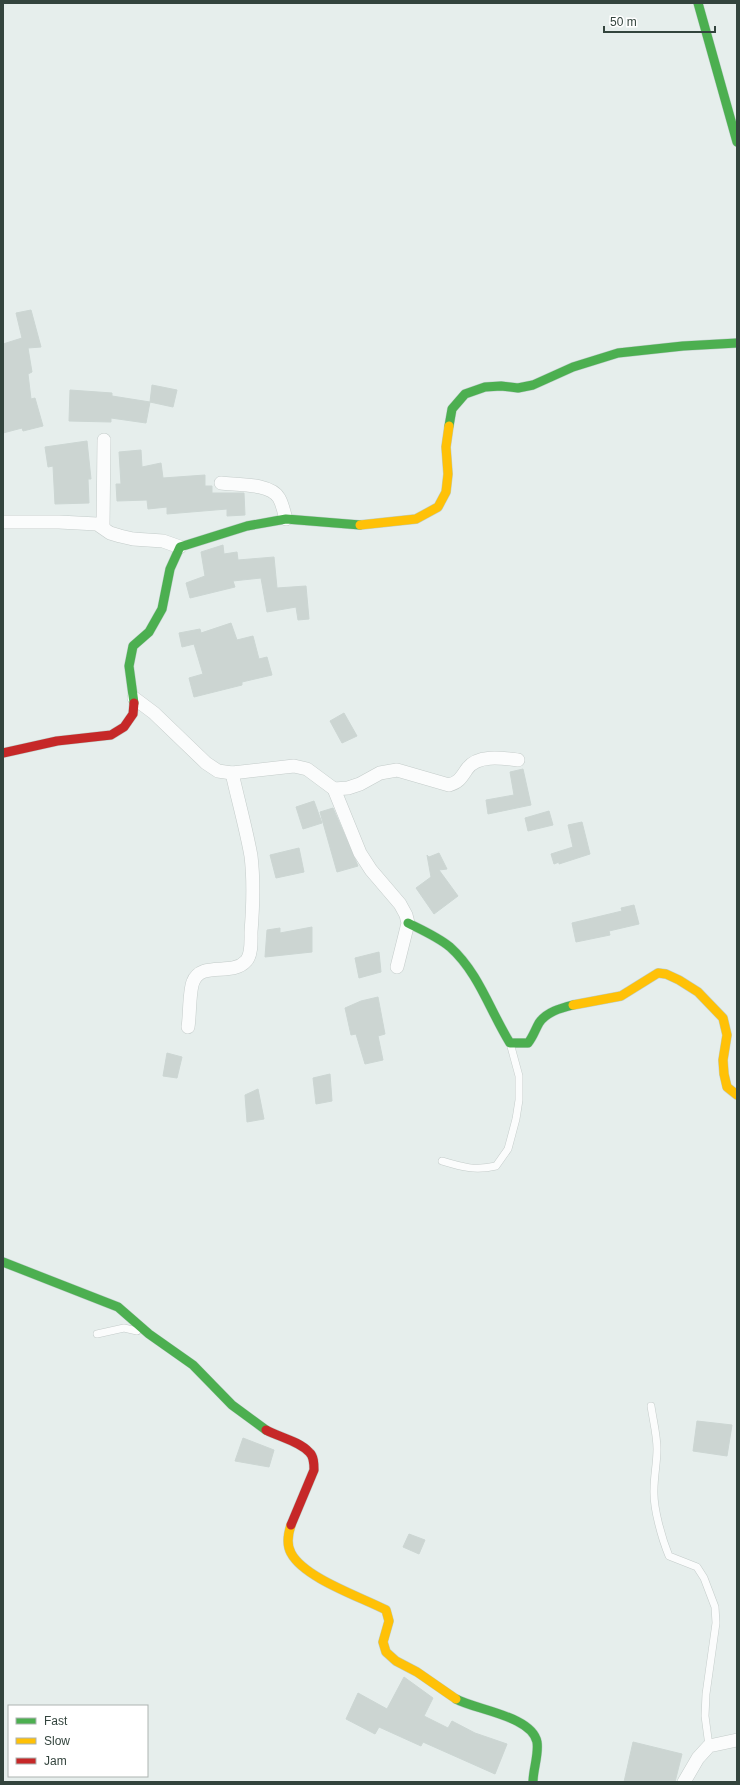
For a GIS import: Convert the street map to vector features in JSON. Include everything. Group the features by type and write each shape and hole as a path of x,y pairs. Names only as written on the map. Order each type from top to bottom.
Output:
{"street":[{"path":"698,3 737,142"},
{"path":"3,522 97,524 120,536 133,539 163,541 180,547 247,526 286,520 363,525 416,519 438,507 446,492 448,474 446,446 452,409 465,394 485,387 518,388 533,384 573,367 618,353 682,346 737,343"},
{"path":"103,527 104,440"},
{"path":"221,483 267,488 274,492 280,499 286,520"},
{"path":"3,753 57,741 111,735 124,727 133,714 134,698 129,666 133,646 149,632 162,609 170,569 180,547"},
{"path":"134,698 154,713 206,763 218,771 232,773 294,766 307,769 334,789 360,853 371,870 400,904 406,915 408,923 397,967"},
{"path":"334,789 348,788 360,784 380,773 397,770 448,785 454,784 463,777 472,763 494,758 518,760"},
{"path":"188,1027 193,982 198,974 206,970 232,969 241,966 248,960 250,950 253,897 251,856 232,773"},
{"path":"408,923 432,935 450,947 464,962 476,980 502,1031 510,1043 528,1043 533,1037 539,1021 554,1011 579,1002 620,996 631,992 655,974 664,972 695,990 722,1018 727,1031 723,1068 727,1087 737,1095"},
{"path":"3,1262 118,1307 149,1334 193,1365 223,1397 256,1424 310,1452 313,1457 314,1470 289,1533 289,1546 291,1554 300,1564 319,1578 386,1610 390,1616 390,1623 383,1640 383,1646 392,1658 415,1671 458,1701 477,1709 507,1718 530,1729 536,1741 533,1782"},
{"path":"684,1782 698,1758 709,1746 737,1740"}],"lane":[{"path":"442,1161 467,1169 484,1169 496,1166 508,1149 516,1120 519,1100 519,1076 510,1043"},
{"path":"97,1334 124,1328 149,1334"},
{"path":"651,1406 657,1447 657,1467 653,1490 657,1514 666,1548 670,1556 697,1567 704,1578 716,1607 716,1623 706,1694 705,1716 709,1746"}],"building":[{"path":"31,310 41,347 28,348 32,372 28,374 31,399 35,398 43,426 23,431 22,428 3,433 3,344 22,338 16,313"},
{"path":"152,385 177,390 173,407 150,402"},
{"path":"70,390 112,393 112,396 150,402 146,423 111,418 111,422 69,421"},
{"path":"87,441 91,479 88,479 89,503 55,504 53,466 48,467 45,447"},
{"path":"141,450 142,467 161,463 163,478 205,475 205,486 212,486 212,493 244,493 245,515 227,516 227,509 167,514 167,507 148,509 147,500 117,501 116,484 121,484 119,452"},
{"path":"223,545 224,554 237,552 238,560 274,557 277,588 306,586 309,619 298,620 296,607 267,612 261,578 233,581 235,587 190,598 186,583 205,576 201,552"},
{"path":"231,623 237,640 253,636 259,659 267,657 272,675 242,682 242,685 194,697 189,678 203,674 194,644 182,647 179,633 200,629 201,633"},
{"path":"344,713 357,736 342,743 330,721"},
{"path":"523,769 531,805 488,814 486,800 514,795 510,772"},
{"path":"314,801 322,823 303,829 296,807"},
{"path":"333,808 358,866 337,872 320,812"},
{"path":"549,811 553,825 528,831 525,818"},
{"path":"582,822 590,854 559,864 559,862 554,864 551,854 573,847 568,825"},
{"path":"299,848 304,872 276,878 270,855"},
{"path":"439,853 447,869 439,870 458,896 434,914 416,888 431,877 427,855 429,857"},
{"path":"634,905 639,924 609,931 610,935 576,942 572,923 622,911 621,908"},
{"path":"312,927 312,952 265,957 267,930 280,928 280,933"},
{"path":"379,952 381,972 359,978 355,958"},
{"path":"378,997 385,1034 378,1036 383,1060 365,1064 356,1034 351,1035 345,1008 361,1001"},
{"path":"167,1053 182,1057 177,1078 163,1076"},
{"path":"330,1074 332,1101 316,1104 313,1078"},
{"path":"258,1089 264,1119 247,1122 245,1095"},
{"path":"697,1421 732,1425 727,1456 693,1451"},
{"path":"243,1438 274,1450 269,1467 235,1461"},
{"path":"409,1534 425,1540 419,1554 403,1547"},
{"path":"404,1677 433,1698 424,1716 448,1728 452,1721 475,1733 507,1744 495,1774 423,1742 421,1746 379,1727 375,1734 346,1719 358,1693 387,1709"},
{"path":"633,1742 682,1754 675,1782 624,1782"}],"traffic: fast":[{"path":"698,3 737,142"},
{"path":"449,426 452,409 465,394 485,387 501,386 518,388 533,385 573,367 618,353 683,346 737,343"},
{"path":"134,703 129,666 133,646 149,632 162,609 170,569 180,547 247,526 286,519 360,525"},
{"path":"408,923 440,940 460,957 476,980 510,1043 528,1043 542,1019 550,1013 573,1005"},
{"path":"3,1262 118,1307 149,1334 193,1365 232,1405 266,1430"},
{"path":"456,1699 514,1720 525,1726 533,1733 537,1742 537,1757 533,1782"}],"traffic: slow":[{"path":"360,525 416,519 438,507 446,492 448,474 446,447 449,426"},
{"path":"573,1005 621,996 658,973 666,974 679,980 698,992 723,1018 727,1035 723,1060 724,1074 727,1087 737,1095"},
{"path":"291,1525 288,1535 288,1546 298,1562 320,1579 386,1610 389,1621 383,1642 386,1652 396,1661 417,1672 456,1699"}],"traffic: jam":[{"path":"3,753 57,741 111,735 124,727 133,714 134,703"},
{"path":"266,1430 300,1445 305,1448 313,1458 314,1470 291,1525"}]}
